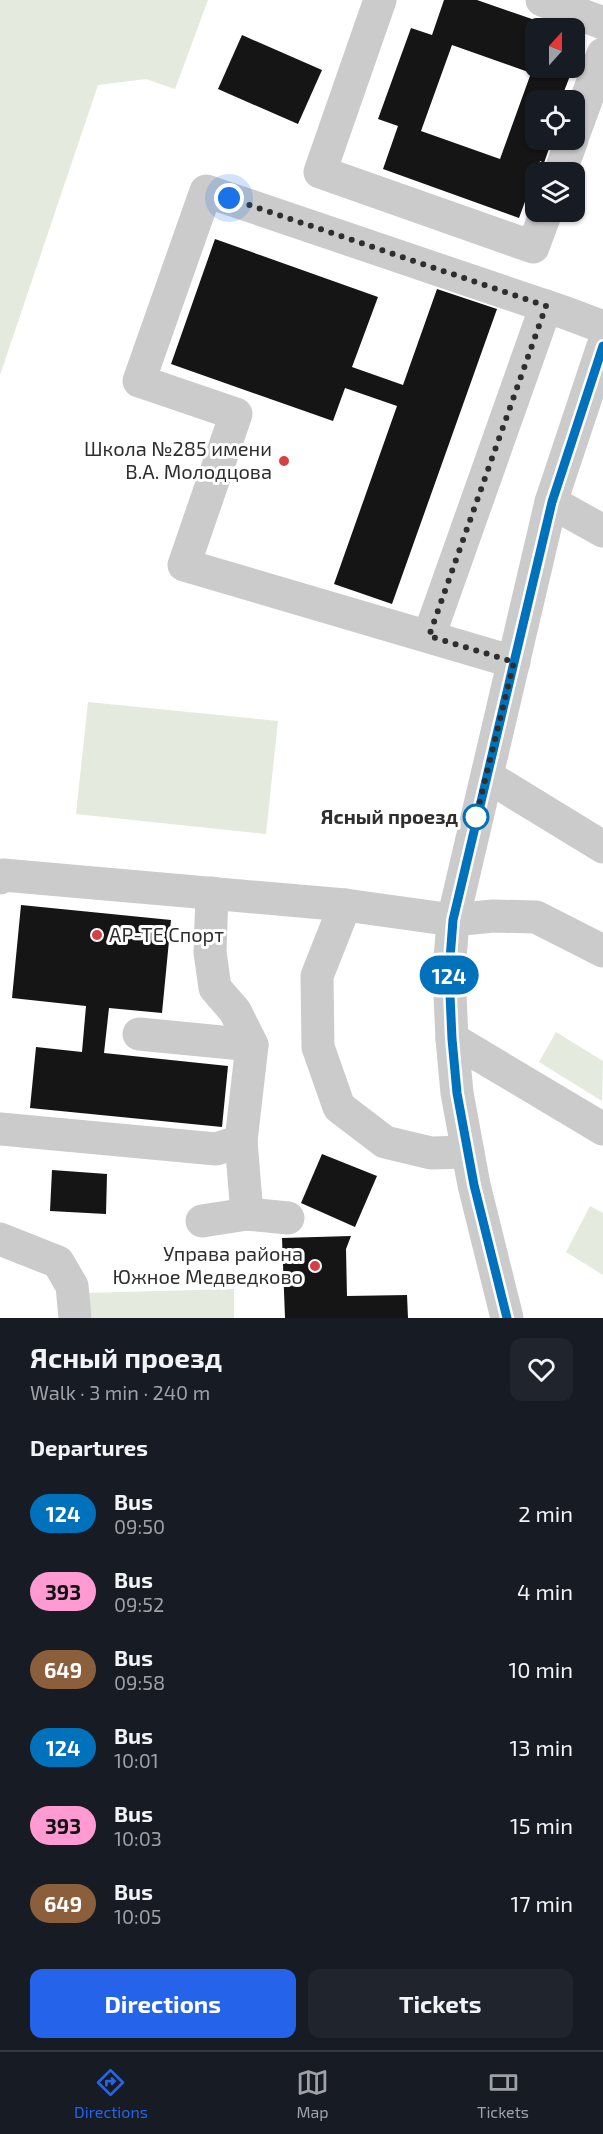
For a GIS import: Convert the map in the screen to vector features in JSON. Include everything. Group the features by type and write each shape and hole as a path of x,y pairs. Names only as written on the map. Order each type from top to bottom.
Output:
{"street":[{"path":"380,0 320,172 533,247 542,222"},
{"path":"542,0 603,23"},
{"path":"585,103 603,54"},
{"path":"514,662 184,565 236,414 139,381 206,191 603,327"},
{"path":"429,636 546,306"},
{"path":"507,1318 474,1185 457,1093 449,972 453,920 552,502 603,346"},
{"path":"552,502 603,531"},
{"path":"487,776 603,847"},
{"path":"0,878 3,874 345,905 453,920 494,916 536,916 603,951"},
{"path":"212,893 210,952 215,988 235,1011 252,1046 241,1142 247,1214"},
{"path":"345,905 317,976 318,1047 339,1107 385,1142 431,1153 468,1152"},
{"path":"139,1034 252,1046"},
{"path":"452,1039 603,1129"},
{"path":"0,1129 216,1149 241,1142"},
{"path":"202,1221 247,1214 288,1218"},
{"path":"0,1239 58,1262 72,1287 75,1318"}],"shaded area":[{"path":"0,0 208,0 175,89 146,79 98,85 0,375"},
{"path":"88,702 278,721 266,834 76,814"},
{"path":"556,1032 603,1061 602,1101 539,1062"},
{"path":"590,1206 603,1213 603,1275 566,1252"},
{"path":"234,1289 234,1318 87,1318 84,1293"}],"building":[{"path":"444,0 477,0 529,18 525,18 525,71 452,45 421,131 500,159 529,78 569,78 565,90 525,90 525,150 549,150 544,162 525,162 525,202 519,218 383,169 398,126 378,119 411,28 432,35"},
{"path":"242,35 322,70 298,124 218,89"},
{"path":"215,239 378,297 352,367 403,385 437,289 497,309 392,604 334,584 397,406 345,388 333,421 171,364"},
{"path":"21,905 171,920 162,1013 109,1008 104,1053 228,1066 222,1127 30,1108 36,1047 82,1052 86,1006 12,998"},
{"path":"322,1154 377,1176 355,1227 301,1203"},
{"path":"52,1170 107,1174 106,1214 50,1211"},
{"name":"Управа района Южное Медведково","path":"351,1236 346,1249 347,1296 407,1295 408,1318 285,1318 282,1238"}],"bus line":[{"name":"124","path":"507,1318 474,1185 457,1093 449,972 453,920 466,856 552,502 603,346"}],"place":[{"name":"Школа №285 имени В.А. Молодцова","path":"284,461"},
{"name":"Ясный проезд","path":"476,817"},
{"name":"АР-ТЕ Спорт","path":"97,935"},
{"name":"Управа района Южное Медведково","path":"315,1266"}],"route":[{"path":"229,198 546,306 429,636 514,662 476,817"}]}
